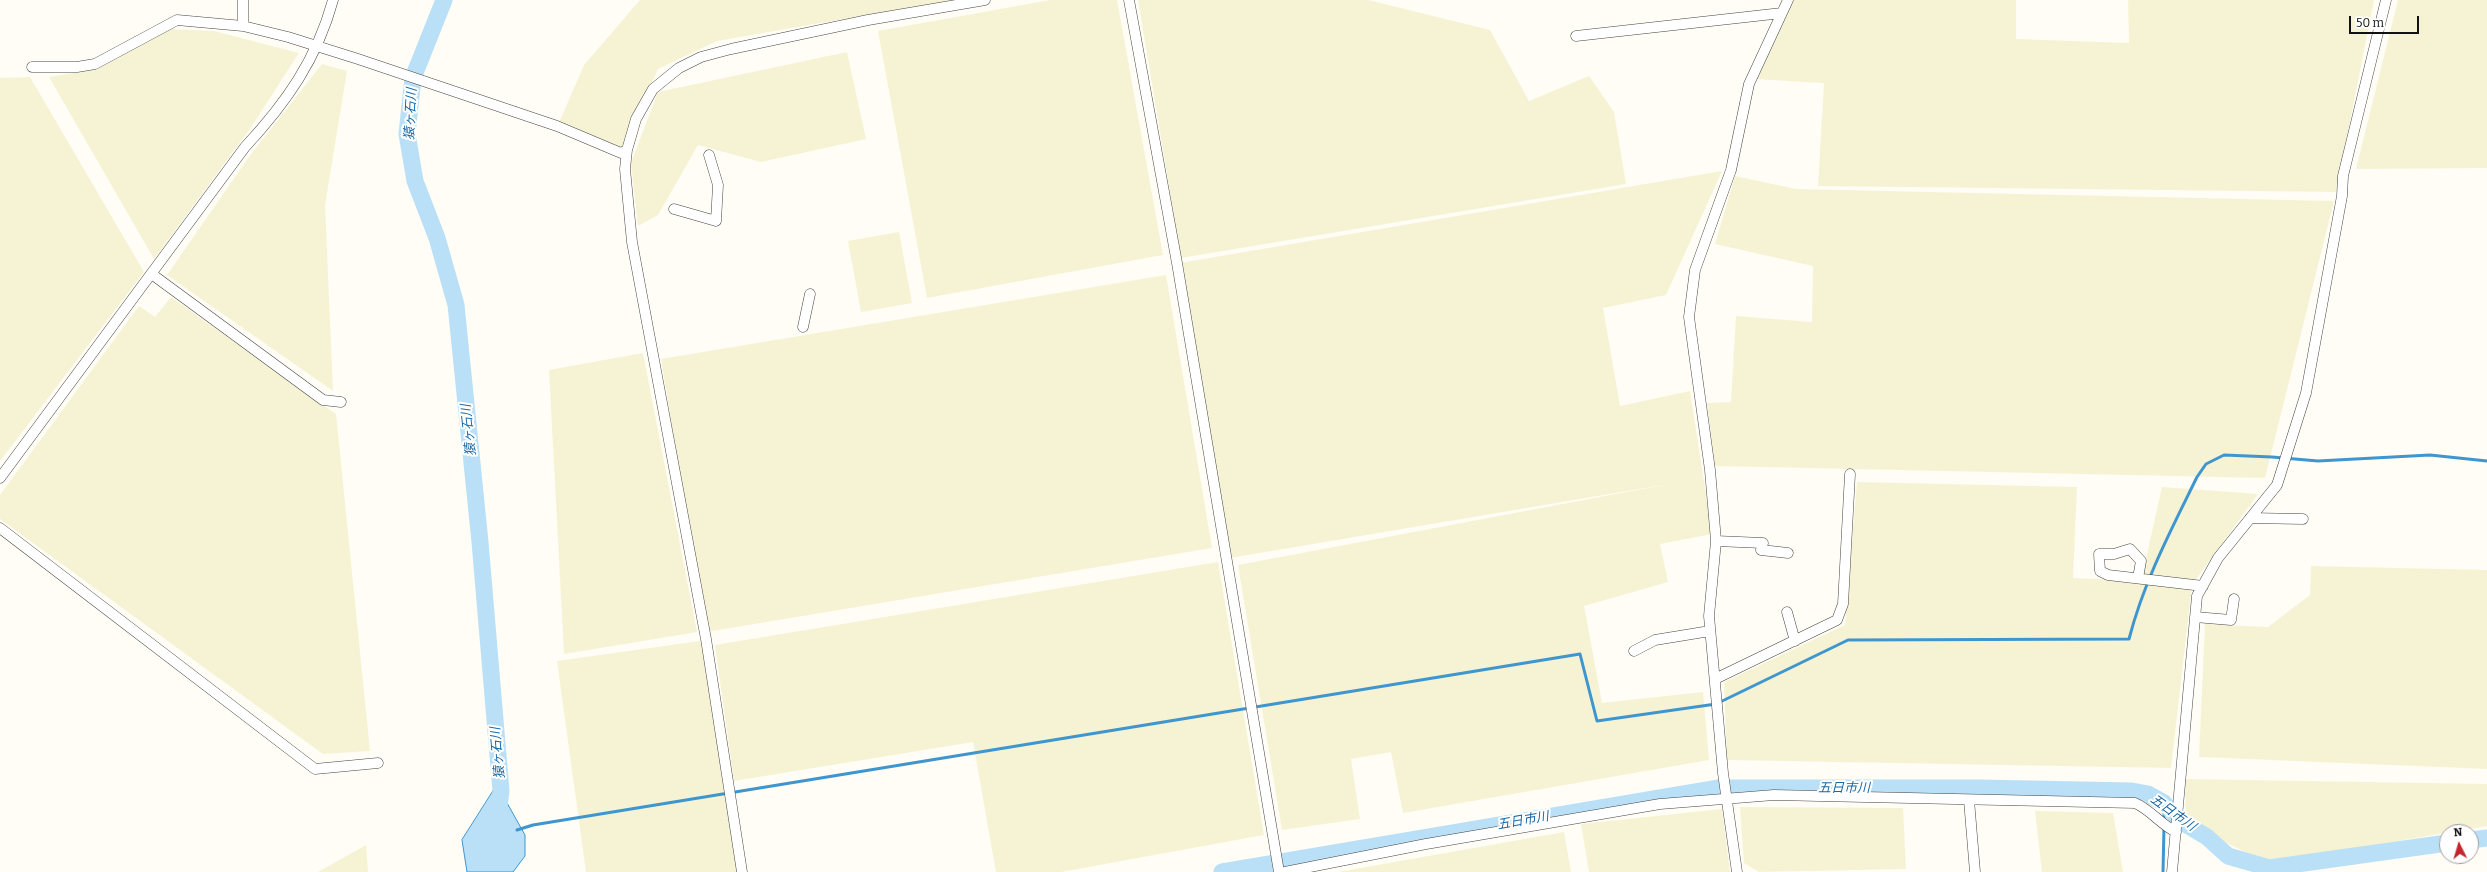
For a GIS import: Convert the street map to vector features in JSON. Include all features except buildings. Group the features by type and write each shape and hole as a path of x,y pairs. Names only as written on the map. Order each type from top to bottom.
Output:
{"street":[{"path":"243,0 244,26"},
{"path":"0,478 153,275 245,147 272,118 317,47 333,0"},
{"path":"742,872 706,640 632,242 624,169 627,150 636,119 653,89 679,68 701,57 738,47 868,20 985,0"},
{"path":"1129,0 1183,295 1275,849 1281,871 1426,844 1652,806 1727,797 1774,795 2135,803 2147,808 2168,828 2176,828"},
{"path":"1737,872 1723,773 1710,631 1709,616 1716,541 1710,470 1689,317 1695,270 1731,170 1749,84 1788,0"},
{"path":"2172,872 2197,596 2218,558 2277,485 2306,393 2342,196 2343,176 2386,0"},
{"path":"1576,36 1782,13"},
{"path":"32,67 77,67 95,64 177,20 244,26 288,37 358,59 557,126 621,153 627,150"},
{"path":"674,209 716,221 718,185 709,156"},
{"path":"153,275 323,400 341,402"},
{"path":"803,327 810,294"},
{"path":"1715,679 1837,620 1841,610 1850,474"},
{"path":"2250,518 2304,519"},
{"path":"0,528 315,769 378,763"},
{"path":"1716,541 1763,543 1761,550 1788,553"},
{"path":"2138,578 2203,586"},
{"path":"2195,617 2231,620 2234,599"},
{"path":"1787,612 1795,641"},
{"path":"1634,651 1655,640 1710,631"},
{"path":"1968,800 1975,872"}],"shaded area":[{"path":"640,0 953,0 717,41 658,69 621,153 558,125 584,65"},
{"path":"1050,0 1117,0 1163,255 927,298 878,31"},
{"path":"1138,0 1368,0 1490,30 1529,101 1589,76 1614,112 1626,184 1181,258"},
{"path":"1793,0 2016,0 2016,39 2129,43 2128,0 2374,0 2336,192 1818,186 1824,83 1755,79"},
{"path":"2398,0 2487,0 2487,168 2356,169"},
{"path":"171,29 214,31 299,53 250,129 154,259 49,77 98,69"},
{"path":"847,52 866,139 761,162 698,145 658,215 638,226 631,163 658,92"},
{"path":"322,64 347,71 325,205 333,391 167,275 251,154"},
{"path":"30,77 144,272 0,461 0,78"},
{"path":"1722,171 1666,295 1603,308 1620,406 1690,391 1712,534 1660,544 1668,582 1584,606 1602,703 1703,692 1709,760 1403,813 1391,752 1351,759 1360,819 1282,830 1238,565 1669,484 1224,559 1174,264"},
{"path":"1735,176 1796,189 2334,201 2265,478 1715,466 1707,403 1731,402 1736,316 1812,322 1813,266 1715,244"},
{"path":"899,232 912,303 861,312 848,241"},
{"path":"1166,275 1212,548 706,632 661,359"},
{"path":"171,297 336,414 370,751 323,754 0,519 0,495 139,306 155,317"},
{"path":"643,353 697,632 564,654 549,370"},
{"path":"1857,482 2077,487 2073,578 2141,581 2162,487 2258,494 2192,585 2171,768 1727,760 1724,682 1845,625"},
{"path":"1218,562 1264,835 1061,872 996,872 973,742 734,781 715,645"},
{"path":"2311,566 2487,570 2487,769 2199,757 2205,624 2268,627 2310,595"},
{"path":"707,640 739,872 586,872 557,661"},
{"path":"2185,779 2487,784 2487,826 2479,827 2479,824 2439,824 2439,834 2267,863 2213,836 2186,818"},
{"path":"1740,807 1903,808 1906,869 1759,872 1744,863"},
{"path":"1722,809 1730,872 1589,872 1581,824"},
{"path":"2035,811 2113,813 2123,872 2042,872"},
{"path":"1564,832 1571,872 1338,872"},
{"path":"366,845 368,872 318,872"}],"water":[{"path":"497,785 525,835 525,856 513,872 467,872 462,840"}],"waterway":[{"name":"猿ヶ石川","path":"444,0 413,78 407,134 415,181 437,238 456,305 480,542 501,791 498,814"},
{"path":"517,830 533,825 1580,654 1597,721 1716,704 1848,640 2129,639 2150,576 2197,477 2206,464 2224,455 2318,461 2430,455 2487,461"},
{"name":"五日市川","path":"1222,872 1719,788 1980,788 2132,791 2148,794 2164,803 2182,822 2207,837 2228,856 2269,868 2439,844"},
{"path":"2164,803 2164,821"},
{"path":"2163,872 2164,827"},
{"name":"五日市川","path":"2479,839 2487,838"}]}
